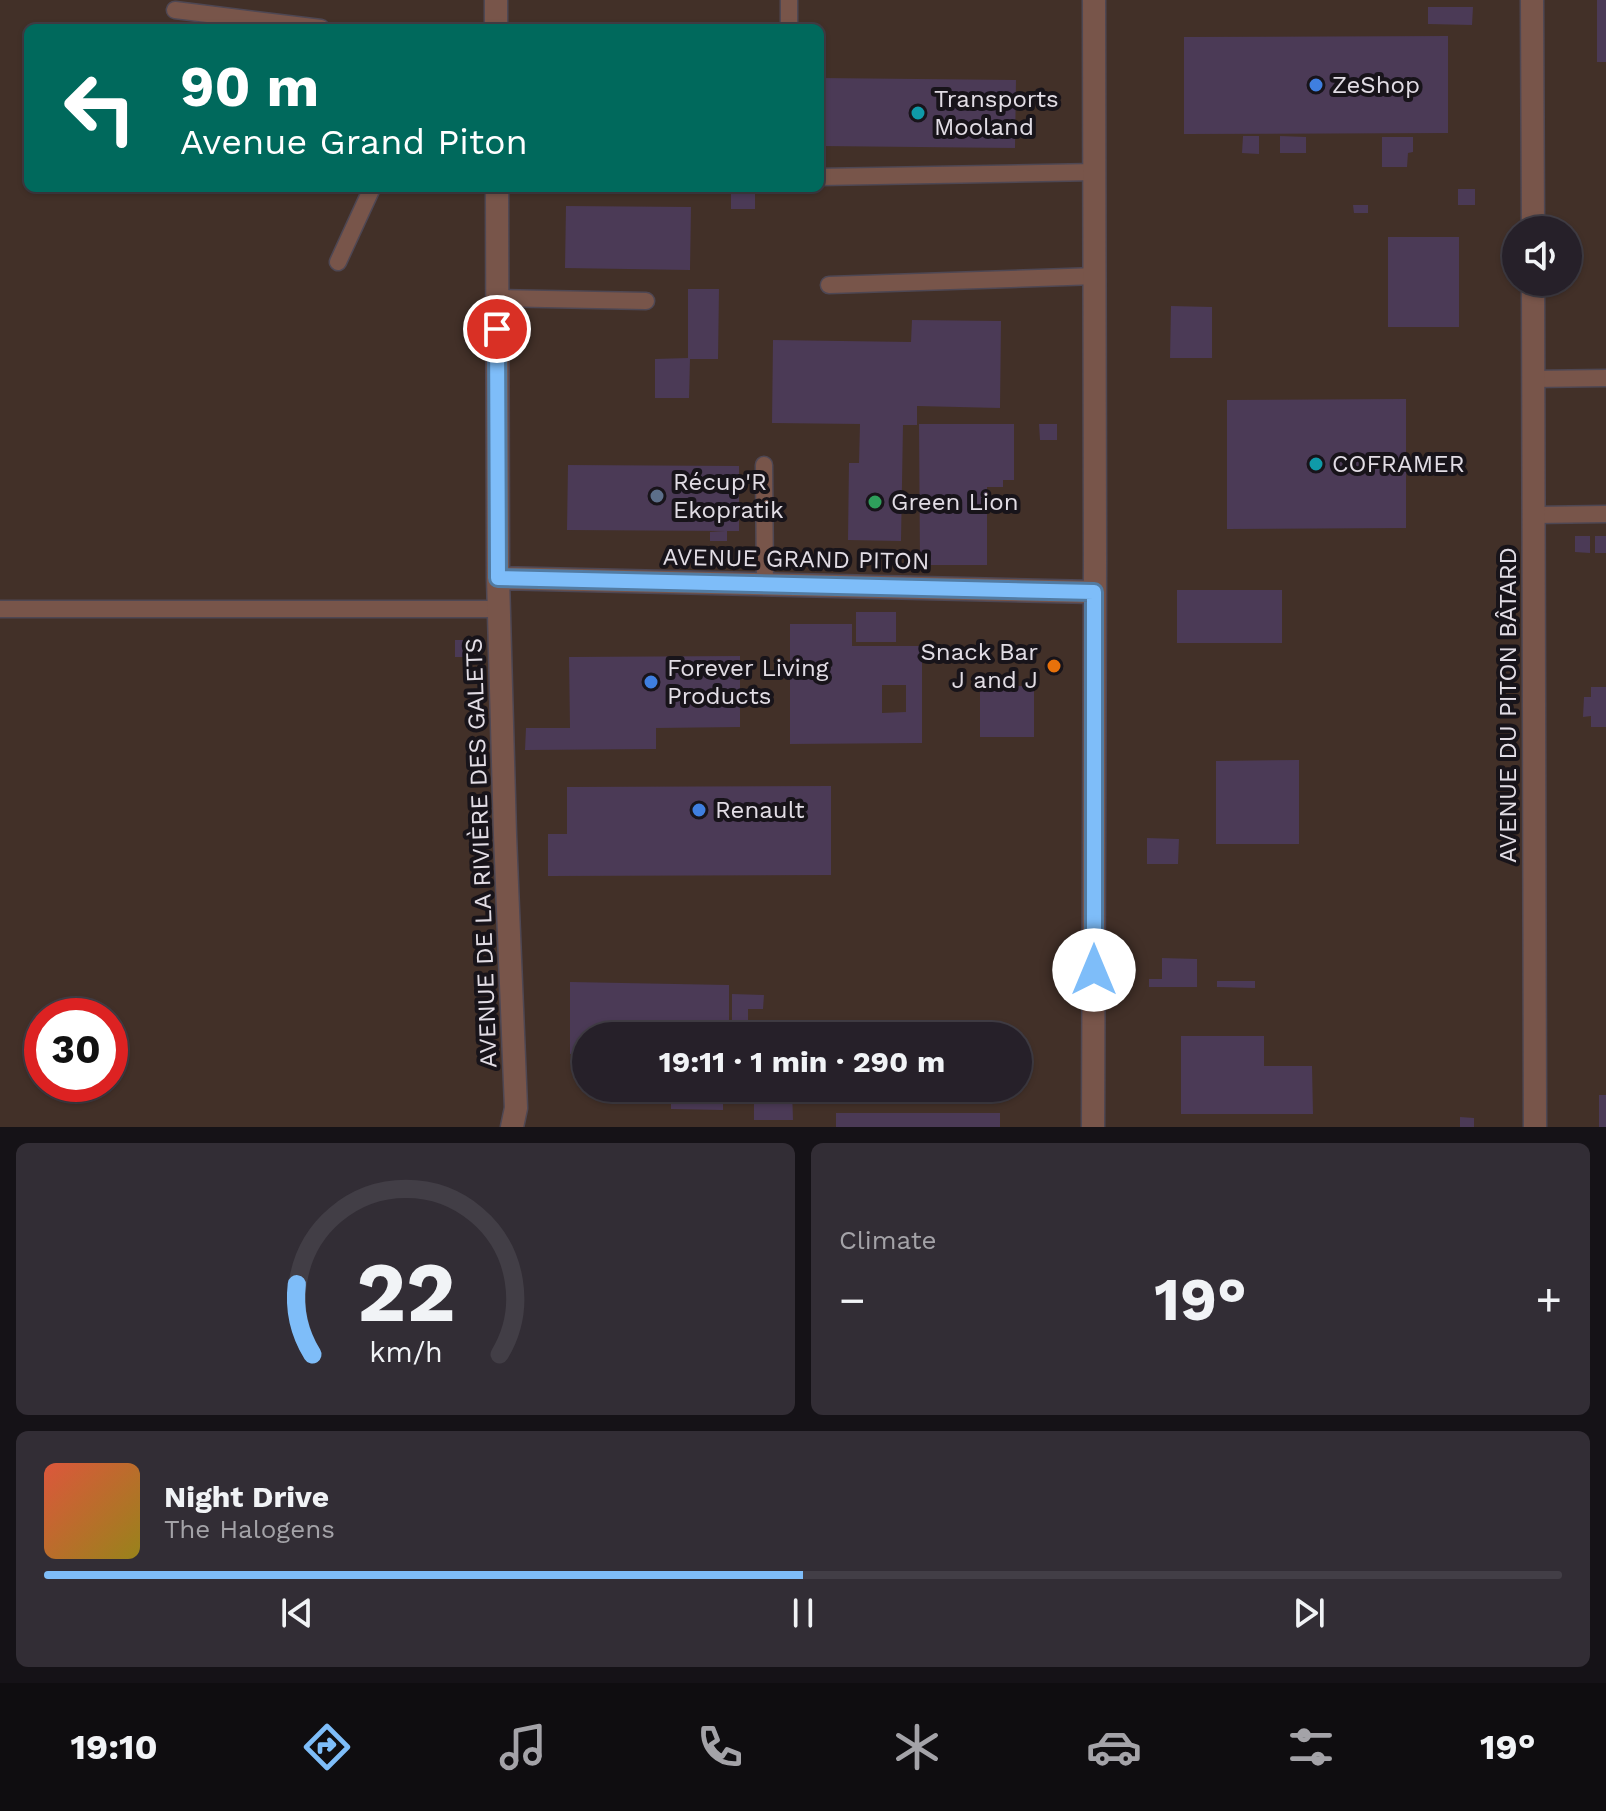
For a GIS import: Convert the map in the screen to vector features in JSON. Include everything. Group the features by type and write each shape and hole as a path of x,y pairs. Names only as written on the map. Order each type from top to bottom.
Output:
{"street":[{"path":"496,0 496,24"},
{"path":"1093,1127 1097,276 1094,0"},
{"path":"1532,0 1533,216"},
{"name":"AVENUE DE LA RIVIÈRE DES GALETS","path":"497,192 498,578 516,1108 512,1127"},
{"name":"AVENUE DU PITON BÂTARD","path":"1533,296 1535,1127"},
{"name":"AVENUE GRAND PITON","path":"498,578 1094,592"}],"lane":[{"path":"789,0 789,24"},
{"path":"175,10 289,24"},
{"path":"824,177 1096,172"},
{"path":"338,262 370,192"},
{"path":"829,285 1097,276"},
{"path":"497,298 646,301"},
{"path":"1533,379 1606,378"},
{"path":"764,465 765,584"},
{"path":"1534,515 1606,514"},
{"path":"0,609 499,609"}],"shaded area":[{"path":"0,0 1606,0 1606,1127 0,1127"}],"building":[{"path":"1597,0 1606,0 1606,62 1597,62"},
{"path":"1428,7 1473,7 1472,25 1428,24"},
{"name":"ZeShop","path":"1448,36 1448,133 1184,134 1184,37"},
{"name":"Transports Mooland","path":"824,78 1016,80 1015,148 824,146"},
{"path":"1243,136 1259,136 1259,154 1242,153"},
{"path":"1280,136 1306,137 1306,153 1280,153"},
{"path":"1382,137 1413,137 1413,152 1408,153 1407,167 1382,167"},
{"path":"1458,189 1475,189 1475,205 1458,205"},
{"path":"731,192 755,192 755,209 731,209"},
{"path":"1353,205 1368,205 1368,213 1354,213"},
{"path":"566,206 691,207 690,270 565,268"},
{"path":"1388,237 1459,237 1459,327 1388,327"},
{"path":"688,289 719,289 718,359 690,359 689,398 655,398 655,359 688,358"},
{"path":"1171,306 1212,307 1212,358 1170,358"},
{"path":"912,320 1001,321 1000,408 917,406 917,425 903,425 901,541 848,540 849,463 859,463 860,424 772,423 773,340 911,342"},
{"name":"COFRAMER","path":"1406,399 1406,528 1227,529 1227,400"},
{"path":"919,424 1014,424 1014,480 1003,480 1003,487 987,487 987,565 920,565"},
{"path":"1039,424 1057,424 1057,440 1040,440"},
{"path":"568,465 739,466 739,531 727,531 727,541 710,541 710,532 725,531 567,530"},
{"path":"1575,536 1590,536 1590,553 1575,552"},
{"path":"1595,536 1606,536 1606,553 1595,553"},
{"path":"1177,590 1282,590 1282,643 1177,643"},
{"path":"856,612 896,612 896,642 856,642"},
{"path":"790,624 852,624 852,646 922,646 922,743 790,744","holes":["882,685 906,685 906,712 882,713"]},
{"path":"455,640 472,640 472,657 455,657"},
{"path":"740,656 740,727 656,728 656,749 525,750 526,728 570,728 569,657"},
{"path":"980,686 1034,686 1034,737 980,737"},
{"path":"1591,687 1606,687 1606,727 1591,727 1591,716 1583,717 1584,697 1591,697"},
{"path":"1299,760 1299,844 1216,844 1216,761"},
{"name":"Renault","path":"831,786 831,875 548,876 548,834 567,834 567,787"},
{"path":"1147,838 1179,839 1178,864 1147,864"},
{"path":"1162,958 1197,959 1197,987 1149,987 1149,979 1162,979"},
{"path":"1217,981 1255,981 1255,988 1217,987"},
{"path":"570,982 729,985 729,1022 572,1022 570,1054"},
{"path":"732,994 764,995 763,1009 748,1009 748,1020 732,1020"},
{"path":"1181,1036 1264,1036 1264,1066 1312,1066 1313,1114 1181,1114"},
{"path":"1599,1095 1606,1095 1606,1127 1599,1127"},
{"path":"671,1102 723,1102 723,1110 671,1109"},
{"path":"754,1102 792,1102 793,1120 754,1120"},
{"path":"836,1113 1000,1113 1000,1127 836,1127"},
{"path":"1460,1117 1474,1118 1474,1127 1460,1127"}],"place":[{"name":"ZeShop","path":"1316,85"},
{"name":"Transports Mooland","path":"918,113"},
{"name":"COFRAMER","path":"1316,464"},
{"name":"Récup'R Ekopratik","path":"657,496"},
{"name":"Green Lion","path":"875,502"},
{"name":"Snack Bar J and J","path":"1054,666"},
{"name":"Forever Living Products","path":"651,682"},
{"name":"Renault","path":"699,810"}],"route":[{"path":"497,329 498,578 1094,592 1094,970"}]}
